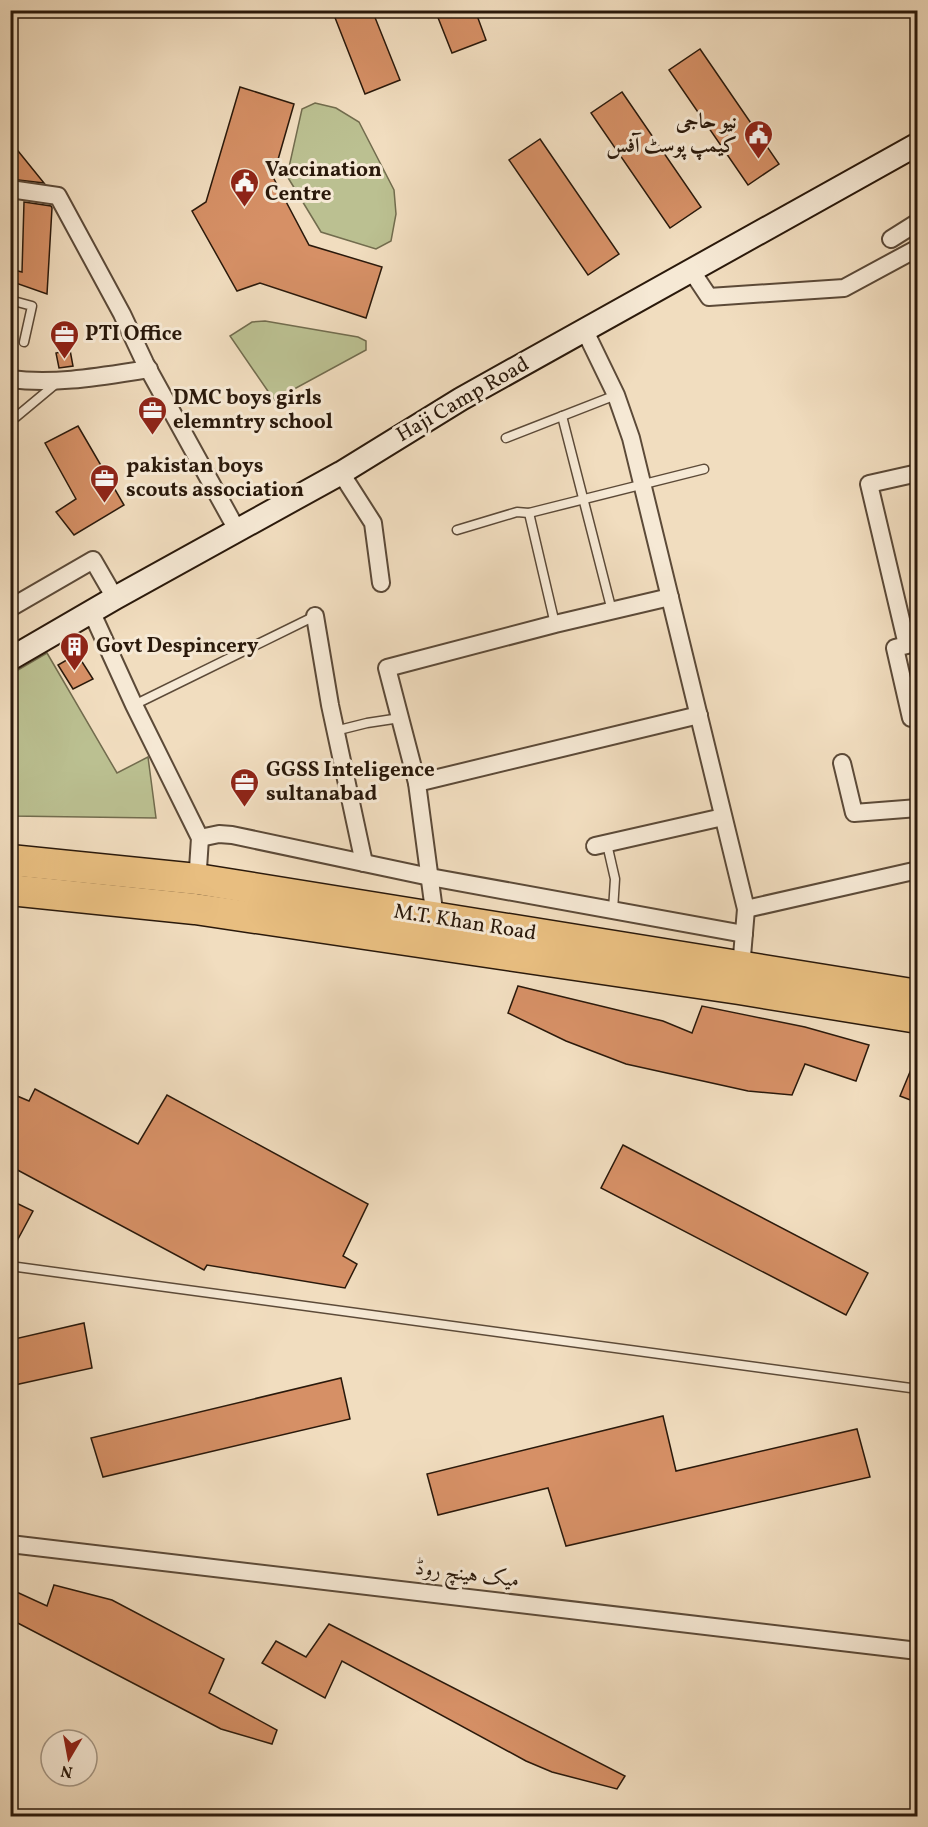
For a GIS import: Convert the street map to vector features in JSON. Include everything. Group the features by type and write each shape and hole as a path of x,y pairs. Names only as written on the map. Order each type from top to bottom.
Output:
{"highway":[{"name":"M.T. Khan Road","path":"10,860 197,879 918,995"},
{"name":"M.T. Khan Road","path":"10,890 195,909 727,987 918,1018"}],"street":[{"name":"Haji Camp Road","path":"10,660 115,598 341,473 461,399 918,144"},
{"path":"10,189 58,196 237,530"},
{"path":"891,239 918,222"},
{"path":"691,270 709,297 844,288 918,248"},
{"path":"585,331 616,395 631,438 643,486 746,909 741,968"},
{"path":"10,380 82,380 149,369"},
{"path":"341,473 373,523 381,583"},
{"path":"918,473 869,484 907,645 895,648 911,717 918,717"},
{"path":"10,608 93,560 115,598"},
{"path":"435,918 417,783 387,668 670,597"},
{"path":"92,613 134,705 200,838 195,909"},
{"path":"315,616 335,731 364,863"},
{"path":"417,783 699,715"},
{"path":"842,763 854,813 918,808"},
{"path":"601,845 723,817"},
{"path":"200,838 219,834 232,835 430,877 744,934"},
{"path":"746,909 918,870"},
{"name":"میک ہینچ روڈ","path":"10,1544 918,1652"}],"lane":[{"path":"10,300 32,306 24,342"},
{"path":"10,422 61,380"},
{"path":"506,438 616,395"},
{"path":"562,416 612,610"},
{"path":"457,530 517,512 529,513 584,501 704,470"},
{"path":"529,513 555,624"},
{"path":"134,705 315,616"},
{"path":"335,731 400,718"},
{"path":"601,845 615,879 613,910"},
{"path":"10,1266 918,1389"}],"green space":[{"path":"315,103 336,108 359,122 394,190 396,214 391,241 376,249 321,232 287,176 302,109"},
{"path":"265,321 358,337 366,341 366,350 274,400 230,336 252,322"},
{"path":"47,653 117,773 148,757 156,818 11,816 11,674"}],"building":[{"path":"332,10 372,10 400,80 365,94"},
{"path":"435,10 475,10 486,40 452,53"},
{"path":"700,49 779,164 748,185 669,70"},
{"name":"Vaccination Centre","path":"240,87 294,104 273,177 309,245 382,267 366,318 260,283 237,291 192,211 206,202"},
{"path":"622,92 701,207 670,228 591,113"},
{"path":"540,139 619,254 588,275 509,160"},
{"path":"10,141 44,183 10,179"},
{"path":"24,202 52,208 47,294 10,281 10,269 22,272"},
{"name":"PTI Office","path":"70,350 73,366 59,368 56,353"},
{"path":"78,426 124,505 74,535 56,512 76,499 45,443"},
{"name":"Govt Despincery","path":"77,654 93,679 73,689 58,665"},
{"path":"518,986 663,1021 692,1033 702,1006 805,1027 869,1045 856,1081 805,1064 792,1095 748,1091 626,1064 566,1041 508,1013"},
{"path":"918,1056 918,1103 900,1096"},
{"path":"35,1089 138,1144 167,1095 368,1204 343,1256 357,1264 345,1288 207,1265 204,1270 10,1166 10,1093 29,1101"},
{"path":"623,1145 868,1273 846,1315 601,1188"},
{"path":"10,1200 33,1211 10,1254"},
{"path":"84,1323 92,1368 10,1386 10,1340"},
{"path":"341,1378 350,1419 103,1477 91,1438"},
{"path":"663,1416 676,1471 857,1429 870,1477 566,1546 548,1488 438,1515 427,1474"},
{"path":"54,1585 112,1600 224,1659 209,1693 277,1730 272,1744 221,1729 10,1619 10,1589 47,1606"},
{"path":"329,1624 625,1776 617,1789 552,1772 526,1761 342,1661 325,1698 262,1663 276,1641 306,1657"}],"place":[{"name":"نیو حاجی کیمپ پوسٹ آفس","path":"758,160"},
{"name":"Vaccination Centre","path":"244,208"},
{"name":"PTI Office","path":"64,360"},
{"name":"DMC boys girls elemntry school","path":"152,436"},
{"name":"pakistan boys scouts association","path":"105,504"},
{"name":"Govt Despincery","path":"75,672"},
{"name":"GGSS Inteligence sultanabad","path":"245,808"}]}
